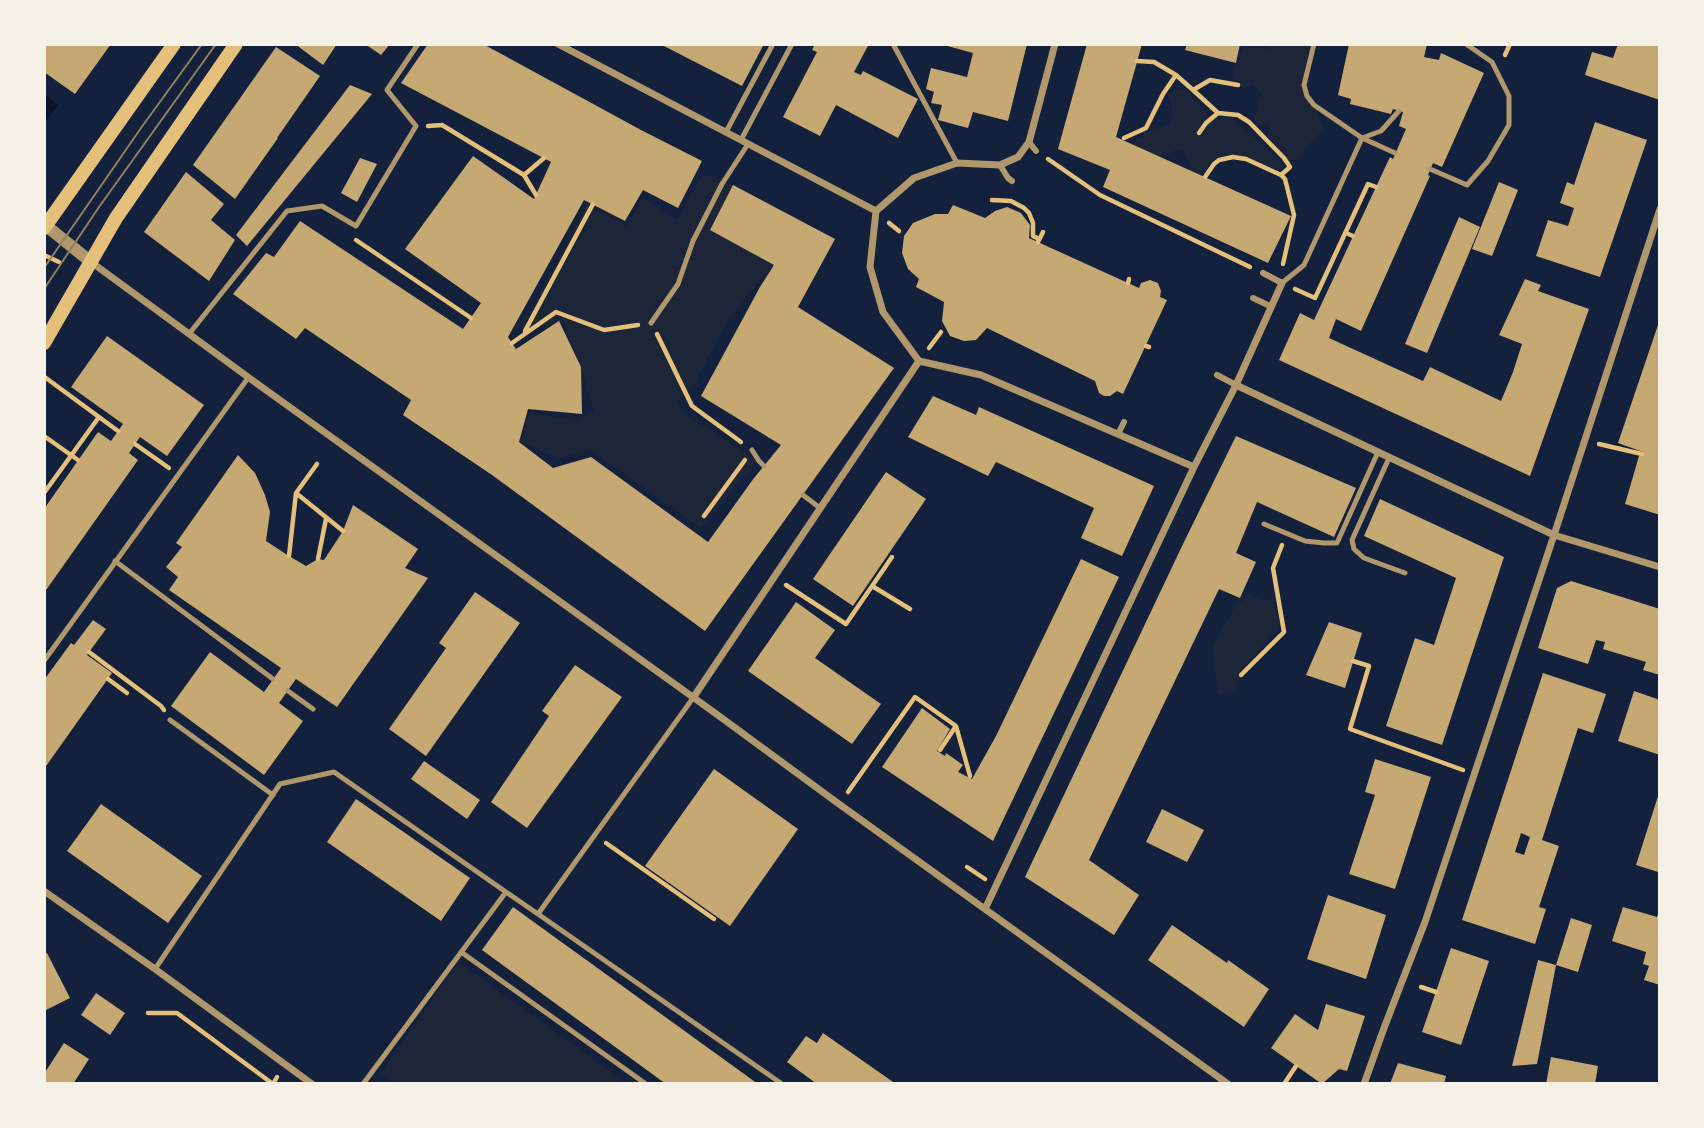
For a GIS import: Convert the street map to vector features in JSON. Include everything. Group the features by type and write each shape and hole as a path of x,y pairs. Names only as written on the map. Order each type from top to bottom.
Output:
{"main road":[{"path":"44,226 174,44"},
{"path":"44,343 116,218 236,44"}],"street":[{"path":"558,44 876,211"},
{"path":"1055,44 1029,142 1018,158 999,165 957,163 914,178 876,211 870,267 883,312 919,361 981,375 1194,467"},
{"path":"1029,142 1036,151"},
{"path":"999,165 1012,181"},
{"path":"1364,1084 1423,928 1660,209"},
{"path":"44,226 188,334 1228,1084"},
{"path":"985,909 1194,467 1236,385 1282,283 1264,273"},
{"path":"1252,298 1270,306"},
{"path":"693,698 919,361"},
{"path":"1217,375 1554,535 1660,567"},
{"path":"1118,434 1124,422"},
{"path":"44,891 312,1084"}],"lane":[{"path":"188,334 287,211 322,206 356,226 416,126 387,90 418,44"},
{"path":"726,132 773,44"},
{"path":"652,323 678,284 693,242 792,44"},
{"path":"893,44 957,163"},
{"path":"1314,44 1304,85 1307,96 1314,105 1362,138 1395,153"},
{"path":"1430,169 1467,185 1488,161 1508,125 1509,96 1492,62 1466,44"},
{"path":"1282,283 1304,265 1362,138 1381,131 1399,111"},
{"path":"44,661 248,377"},
{"path":"752,450 764,466"},
{"path":"1264,524 1305,541 1337,543 1378,452"},
{"path":"1389,458 1352,540 1354,549 1364,558 1405,573"},
{"path":"803,495 820,508"},
{"path":"116,561 273,679"},
{"path":"288,691 313,709"},
{"path":"538,914 693,698"},
{"path":"170,720 273,795"},
{"path":"155,969 280,784 334,772 782,1084"},
{"path":"363,1084 506,892"},
{"path":"461,952 646,1084"}],"path":[{"path":"1137,61 1154,62 1176,75 1218,113 1238,115 1249,122 1290,167 1281,175"},
{"path":"1124,138 1146,128 1176,75"},
{"path":"1193,90 1210,80 1238,85"},
{"path":"1199,133 1218,113"},
{"path":"416,126 442,125 524,175 536,195"},
{"path":"1036,151 1100,195 1264,273"},
{"path":"1205,177 1219,160 1233,157 1246,159 1285,179 1294,215 1282,269"},
{"path":"524,175 544,158"},
{"path":"1302,292 1315,298 1368,184 1376,187"},
{"path":"992,200 1011,201 1024,208 1029,213 1033,223 1033,236 1038,241 1043,232"},
{"path":"523,335 593,204"},
{"path":"356,226 355,240 471,318"},
{"path":"1346,233 1353,236"},
{"path":"512,343 556,312 604,330 652,323 692,406 752,450 704,516"},
{"path":"46,378 118,431"},
{"path":"44,493 99,417"},
{"path":"44,436 78,460"},
{"path":"1585,441 1642,454"},
{"path":"135,444 178,475"},
{"path":"289,556 296,493 317,464"},
{"path":"296,493 343,531"},
{"path":"318,559 326,518"},
{"path":"1241,675 1283,632 1273,568 1286,533"},
{"path":"774,577 846,624 892,557"},
{"path":"872,586 910,610"},
{"path":"89,652 162,706 170,720"},
{"path":"1353,661 1369,666 1350,729 1474,774"},
{"path":"108,679 127,693"},
{"path":"839,804 915,697 956,726 970,776"},
{"path":"940,750 956,726"},
{"path":"595,835 714,919"},
{"path":"1421,987 1436,992"},
{"path":"148,1013 177,1013 272,1084"},
{"path":"1284,1084 1296,1066"}],"shaded area":[{"path":"1271,44 1313,44 1302,88 1324,129 1306,147 1299,159 1289,160 1267,134 1270,124 1258,125 1252,116 1259,112 1257,103 1262,94 1253,84 1244,89 1231,81 1244,47 1269,49"},
{"path":"1180,89 1189,92 1209,116 1204,119 1196,135 1216,117 1230,118 1242,126 1284,167 1279,170 1244,157 1226,154 1210,163 1202,176 1192,172 1182,149 1162,158 1133,145 1136,138 1142,137 1144,131 1169,123 1172,106 1168,95"},
{"path":"44,94 58,105 44,123"},
{"path":"704,174 733,185 710,230 774,265 727,321 695,383 677,401 684,414 758,460 701,528 590,450 559,458 519,442 530,413 578,420 594,412 581,367 564,324 512,330 533,308 587,205 626,228 642,198 676,219"},
{"path":"1247,594 1264,601 1272,599 1279,621 1276,632 1238,673 1235,692 1218,694 1212,648 1238,601 1242,602"},
{"path":"458,962 628,1084 397,1084 381,1073"}],"building":[{"path":"44,44 111,44 75,94 44,72"},
{"path":"295,44 337,44 323,65"},
{"path":"365,44 390,44 381,55"},
{"path":"428,44 483,44 702,161 678,208 643,190 625,221 584,200 508,337 516,349 559,321 581,367 582,414 528,409 519,442 553,468 591,457 708,542 781,445 701,396 774,265 710,230 733,185 835,239 798,307 894,368 705,631 492,475 403,415 411,400 305,328 296,339 233,294 266,253 274,257 300,221 463,329 481,303 405,249 473,156 534,199 551,162 401,83"},
{"path":"660,44 764,44 742,86"},
{"path":"815,44 869,44 854,72 861,75 863,71 918,99 898,138 836,105 820,136 783,117 817,52 812,50"},
{"path":"940,44 1027,44 1008,121 973,112 968,128 938,120 942,105 931,103 934,92 926,89 931,68 967,77 973,53"},
{"path":"1087,44 1142,44 1116,137 1291,216 1268,263 1103,187 1110,170 1058,149"},
{"path":"1187,44 1240,44 1236,63 1185,50"},
{"path":"1349,44 1427,44 1424,57 1439,60 1441,53 1484,73 1442,167 1433,163 1428,175 1430,176 1361,331 1336,319 1329,338 1423,381 1430,367 1501,401 1522,344 1499,335 1525,279 1541,285 1538,291 1589,309 1530,476 1279,360 1300,313 1314,320 1390,157 1393,159 1406,129 1399,126 1403,112 1393,109 1391,114 1350,104 1351,99 1338,95"},
{"path":"1618,44 1660,44 1660,100 1585,75 1592,52 1613,58"},
{"path":"276,47 320,76 235,199 193,165"},
{"path":"350,85 372,94 247,246 236,235"},
{"path":"1595,122 1647,140 1600,277 1536,256 1548,220 1568,226 1574,208 1560,203 1567,182 1574,185"},
{"path":"360,158 377,164 357,202 341,193"},
{"path":"186,172 224,204 211,220 235,240 209,281 144,232"},
{"path":"1499,182 1518,190 1492,256 1472,249"},
{"path":"953,205 985,218 1007,207 1021,213 1030,225 1029,238 1139,288 1141,283 1150,280 1158,283 1160,297 1167,300 1123,394 1117,391 1110,396 1104,396 1099,393 1095,381 987,328 976,340 964,341 950,336 942,321 944,302 916,287 919,279 908,269 902,253 904,236 913,223 935,214 948,214"},
{"path":"1459,217 1480,227 1427,353 1405,344"},
{"path":"1660,319 1660,515 1625,504 1639,456 1642,456 1643,452 1618,443"},
{"path":"107,336 204,405 167,456 140,437 129,453 138,460 44,593 44,509 98,432 111,441 123,424 71,387"},
{"path":"933,396 976,415 979,407 1154,486 1122,556 1081,538 1094,508 996,462 988,476 908,437"},
{"path":"1236,436 1356,488 1334,537 1257,502 1236,553 1256,562 1240,598 1219,589 1089,860 1139,895 1114,935 1025,877"},
{"path":"238,455 255,473 265,495 270,512 266,541 289,556 306,566 318,559 324,560 343,531 353,505 418,549 405,568 428,578 337,707 296,679 279,703 303,721 264,775 171,706 210,652 264,692 281,668 169,590 178,577 166,567 182,547 176,543"},
{"path":"886,472 926,499 853,606 813,579"},
{"path":"1380,499 1504,557 1442,745 1386,726 1415,638 1434,645 1456,578 1364,536"},
{"path":"1081,559 1119,577 993,841 882,767 922,708 950,729 937,751 945,756 946,753 963,765 958,772 972,779 996,736"},
{"path":"1571,581 1660,609 1660,675 1643,670 1646,662 1603,649 1605,642 1596,640 1588,664 1538,648 1557,588"},
{"path":"475,592 520,623 426,756 389,729 446,648 439,643"},
{"path":"796,602 835,630 815,658 881,704 852,744 748,671"},
{"path":"93,620 106,629 87,655 112,673 44,769 44,680 71,643 74,645"},
{"path":"1329,622 1362,633 1345,688 1306,675"},
{"path":"575,665 622,697 527,828 491,802 549,716 542,711"},
{"path":"1543,673 1606,694 1593,733 1578,728 1542,840 1559,846 1539,907 1546,909 1535,944 1462,920","holes":["1521,833 1530,837 1524,855 1515,852"]},
{"path":"1634,691 1660,700 1660,755 1618,741"},
{"path":"1375,759 1431,777 1395,889 1349,874 1375,795 1365,792"},
{"path":"424,761 480,800 467,819 411,779"},
{"path":"714,769 798,829 730,926 645,866"},
{"path":"1660,790 1660,866 1658,872 1636,865"},
{"path":"356,799 470,878 441,921 327,842"},
{"path":"101,804 202,876 168,923 67,851"},
{"path":"1162,809 1204,830 1187,862 1146,842"},
{"path":"1328,895 1386,915 1366,979 1307,959"},
{"path":"513,907 758,1084 666,1084 482,950"},
{"path":"1623,907 1657,917 1660,908 1660,985 1644,980 1649,966 1643,964 1646,952 1612,941"},
{"path":"1571,918 1592,925 1578,972 1556,965"},
{"path":"1172,925 1269,989 1244,1027 1148,960"},
{"path":"1451,948 1489,961 1461,1045 1422,1032"},
{"path":"47,953 70,998 44,1011 44,954"},
{"path":"1538,960 1556,965 1537,1064 1512,1066"},
{"path":"96,993 125,1013 110,1035 81,1015"},
{"path":"1326,1004 1365,1016 1347,1071 1339,1069 1322,1084 1271,1048 1295,1014 1318,1030"},
{"path":"823,1033 896,1084 817,1084 787,1062 806,1036 817,1043"},
{"path":"64,1043 89,1059 73,1084 48,1084 44,1081 44,1074"},
{"path":"1551,1057 1598,1066 1595,1084 1546,1084"},
{"path":"1398,1063 1446,1076 1444,1084 1390,1084"}],"tram line":[{"path":"44,268 202,44"},
{"path":"44,289 99,207 216,44"}]}
